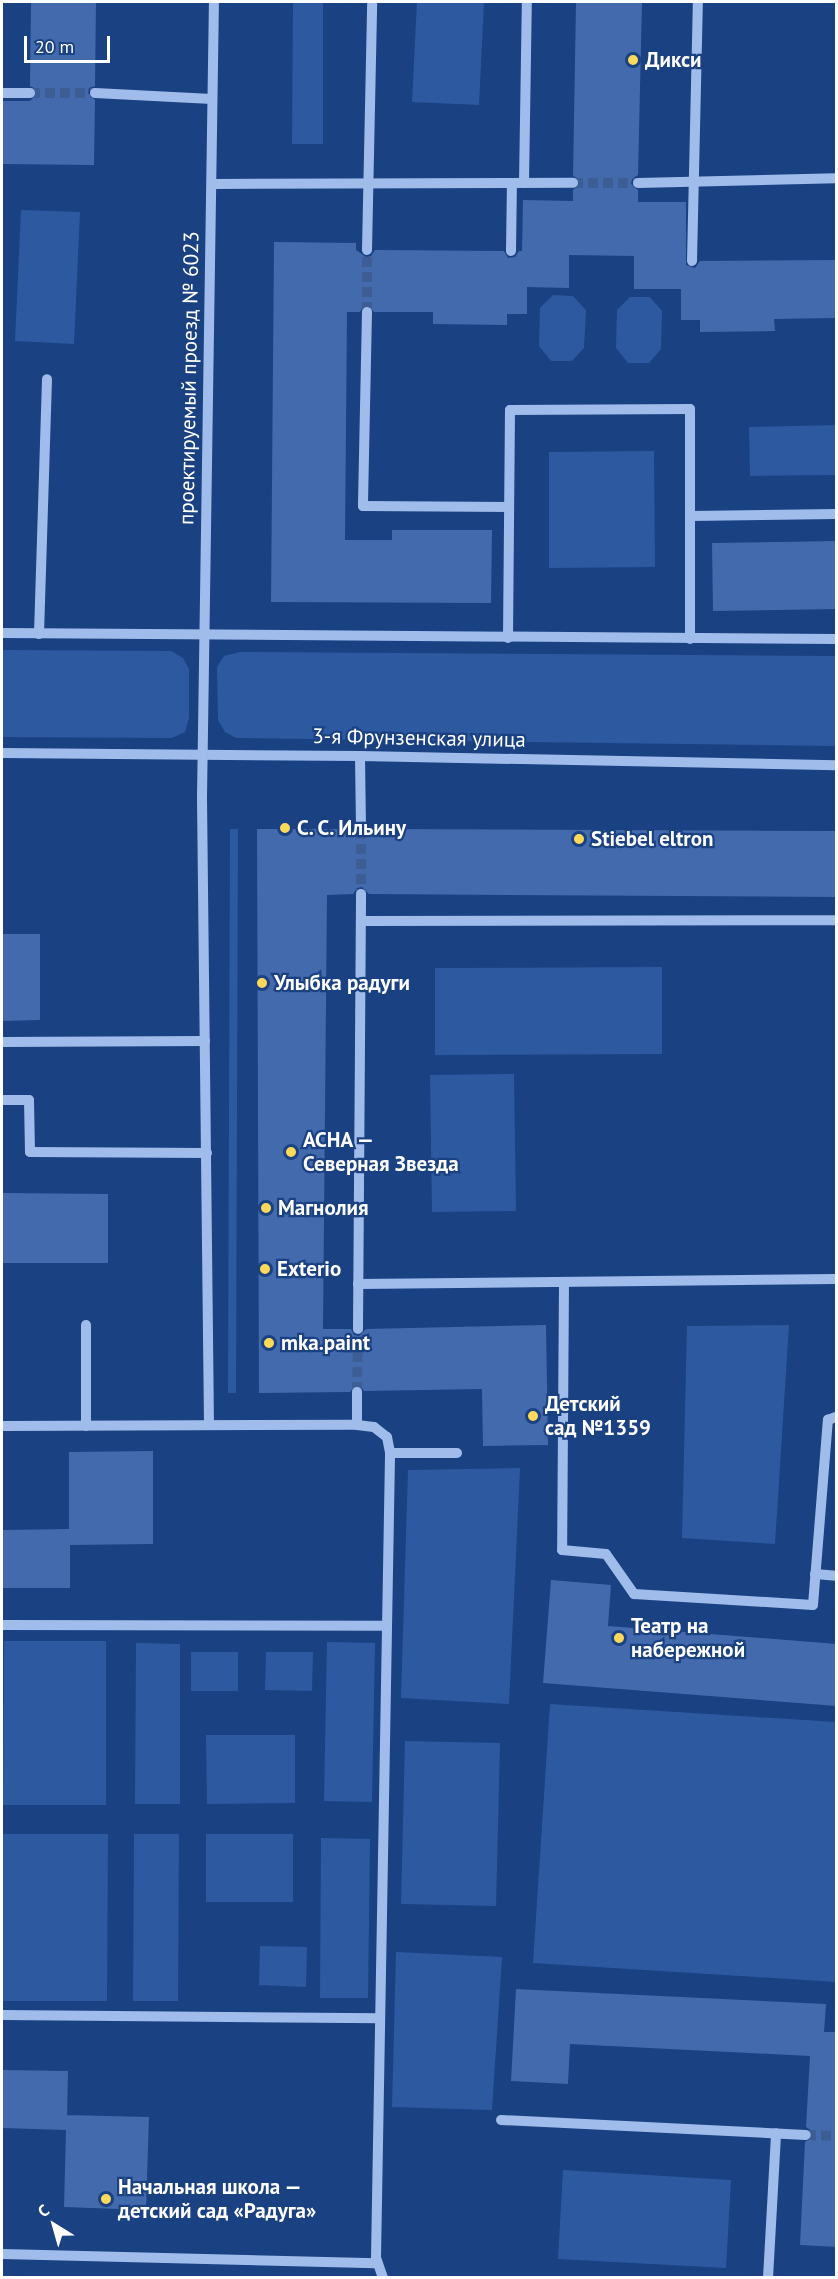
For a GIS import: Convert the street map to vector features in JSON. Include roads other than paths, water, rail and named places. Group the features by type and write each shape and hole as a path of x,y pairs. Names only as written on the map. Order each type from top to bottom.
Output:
{"street":[{"name":"проектируемый проезд № 6023","path":"209,1425 203,755 214,2"},
{"path":"367,250 372,2"},
{"path":"524,183 527,2"},
{"path":"692,261 692,182 698,2"},
{"path":"2,93 30,93"},
{"path":"95,93 212,99"},
{"path":"638,183 837,178"},
{"path":"511,251 512,183"},
{"path":"213,184 573,183"},
{"path":"367,312 363,506 509,507"},
{"path":"39,634 47,379"},
{"path":"508,638 510,410 690,409 690,639"},
{"path":"690,516 837,514"},
{"path":"2,633 837,639"},
{"name":"3-я Фрунзенская улица","path":"2,753 360,756 837,765"},
{"path":"360,756 361,829"},
{"path":"358,1329 361,894"},
{"path":"361,921 837,920"},
{"path":"2,1042 205,1041"},
{"path":"2,1100 29,1100 30,1152 207,1153"},
{"path":"358,1284 837,1279"},
{"path":"564,1282 562,1550 606,1554 634,1594 813,1605 828,1420 837,1417"},
{"path":"86,1325 86,1426"},
{"path":"357,1392 357,1425"},
{"path":"2,1426 357,1425 374,1427 387,1437 390,1453 375,2263 383,2277"},
{"path":"390,1453 457,1453"},
{"path":"815,1574 837,1576"},
{"path":"2,1625 387,1626"},
{"path":"2,2015 380,2018"},
{"path":"501,2120 806,2135"},
{"path":"768,2277 776,2133"},
{"path":"2,2254 375,2263"}],"tunnel":[{"path":"30,93 95,93"},
{"path":"573,183 638,183"},
{"path":"367,250 367,312"},
{"path":"361,829 361,894"},
{"path":"357,1392 358,1329"},
{"path":"806,2135 836,2136"}],"place":[{"name":"Дикси","path":"633,60"},
{"name":"С. С. Ильину","path":"285,828"},
{"name":"Stiebel eltron","path":"579,839"},
{"name":"Улыбка радуги","path":"262,983"},
{"name":"АСНА — Северная Звезда","path":"291,1152"},
{"name":"Магнолия","path":"266,1208"},
{"name":"Exterio","path":"265,1269"},
{"name":"mka.paint","path":"269,1343"},
{"name":"Детский сад №1359","path":"533,1416"},
{"name":"Театр на набережной","path":"619,1638"},
{"name":"Начальная школа — детский сад «Радуга»","path":"106,2199"}]}
